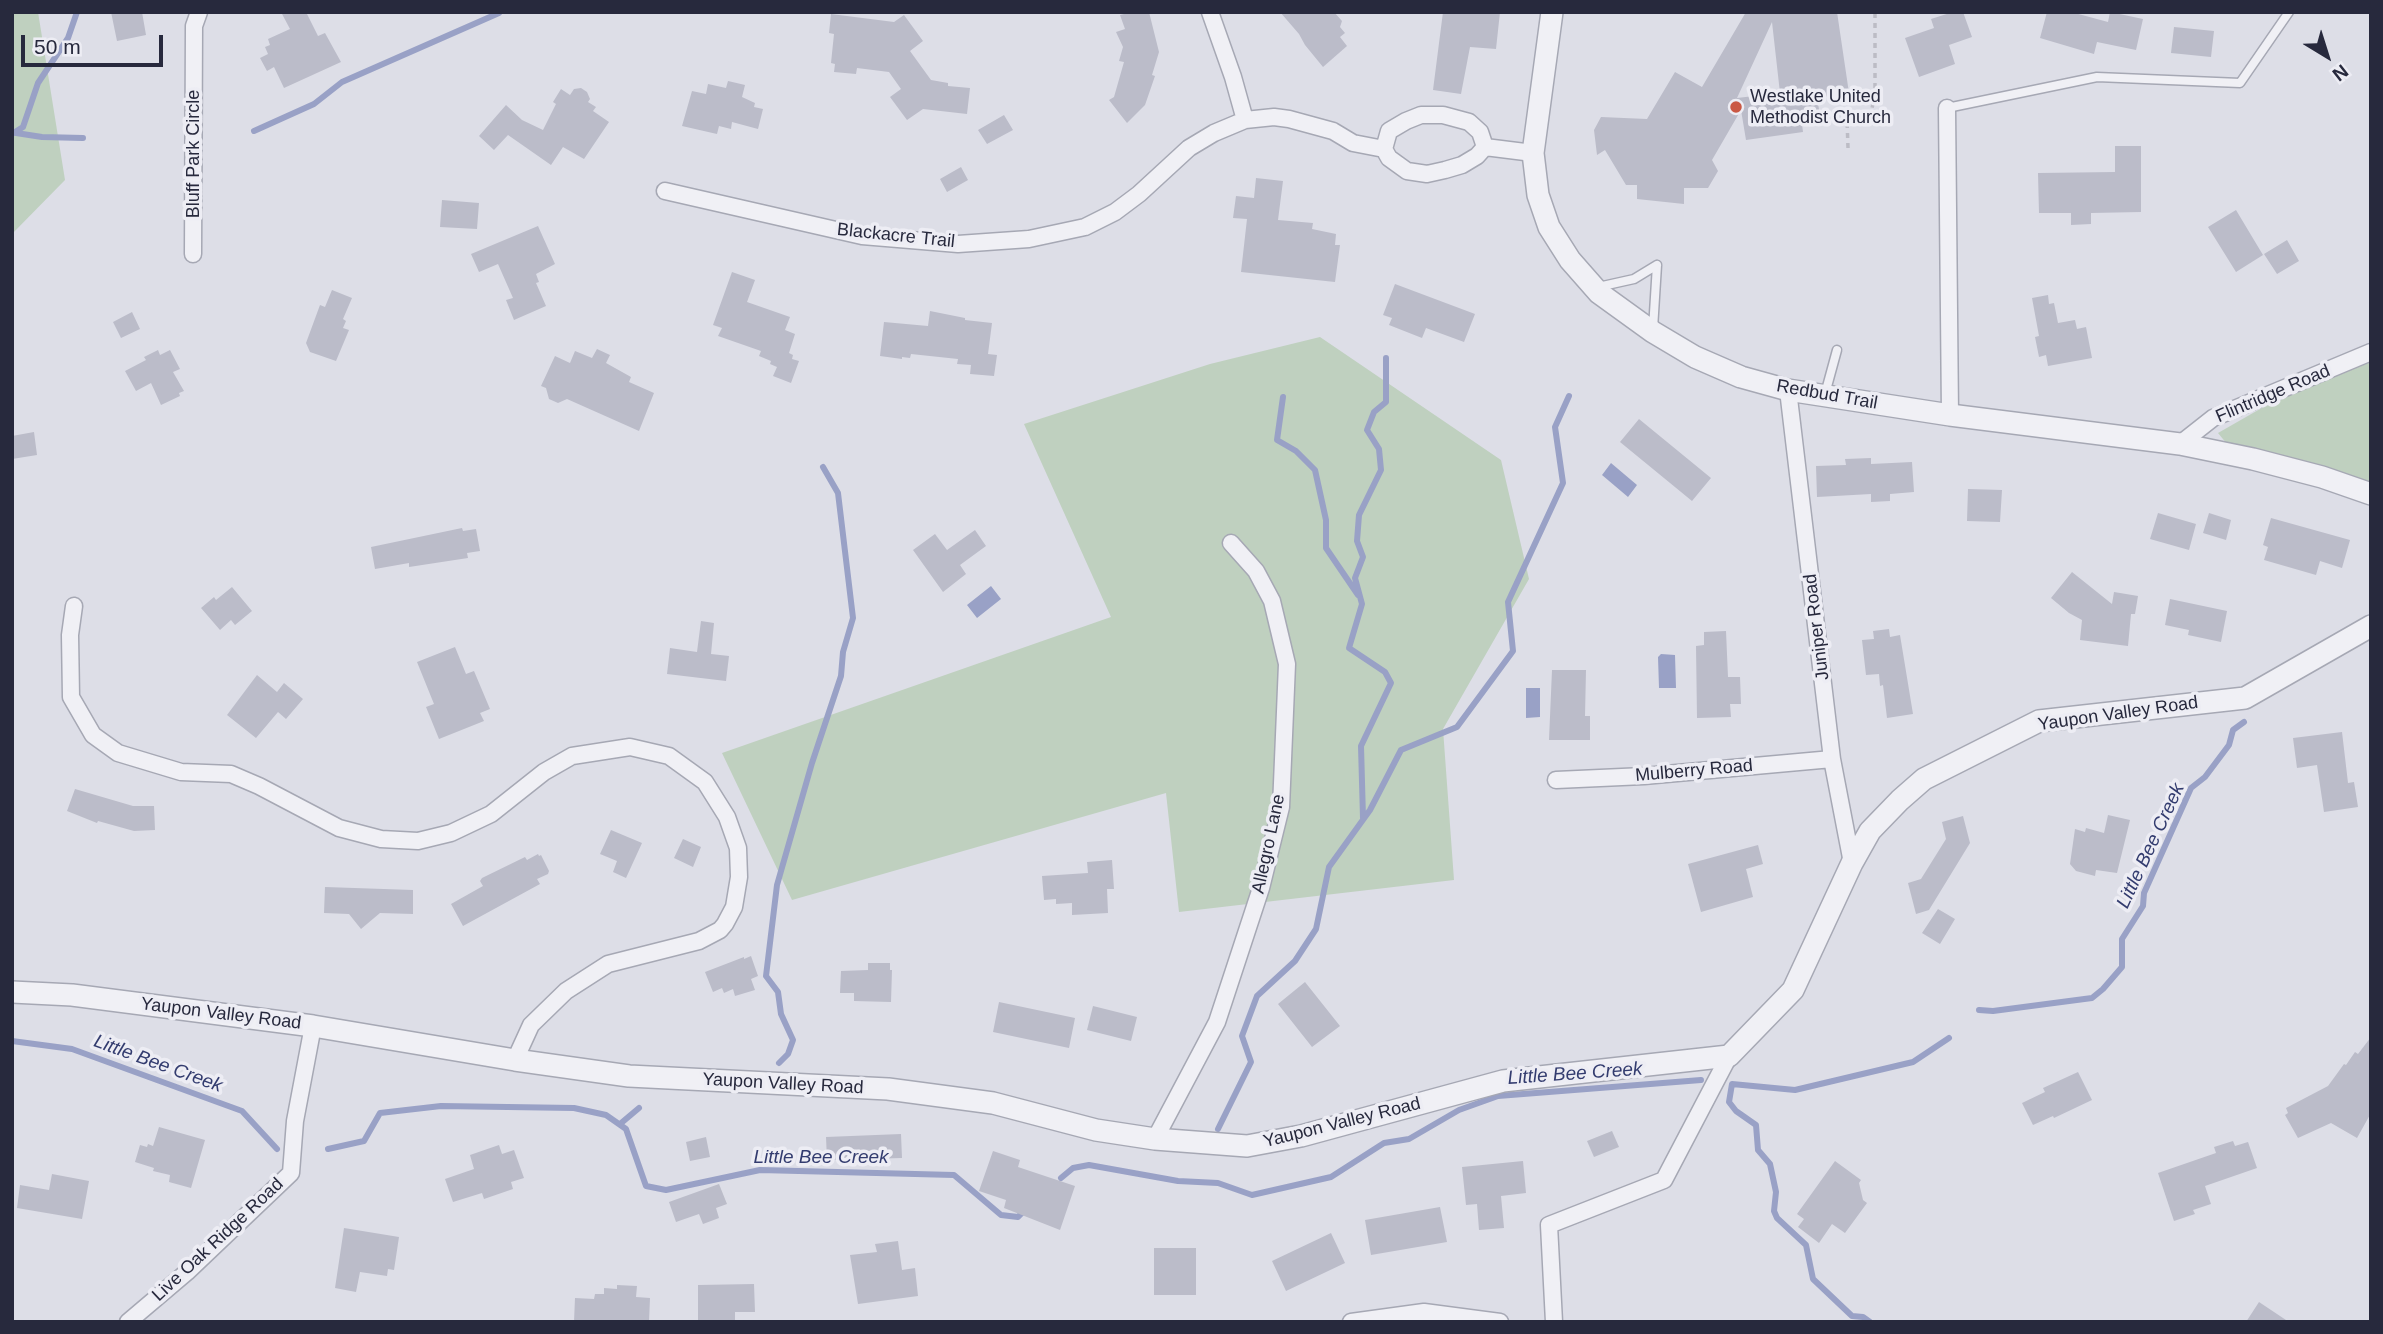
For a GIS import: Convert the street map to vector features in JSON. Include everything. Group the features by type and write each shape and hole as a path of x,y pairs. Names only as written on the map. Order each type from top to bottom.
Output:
{"street":[{"name":"Bluff Park Circle","path":"193,254 194,26 199,12"},
{"path":"1210,12 1245,120"},
{"name":"Redbud Trail","path":"1552,12 1532,153 1538,195 1549,227 1570,260 1595,288 1640,325 1695,357 1741,376 1788,390 1950,415 2180,444 2322,477 2371,494"},
{"path":"1947,108 1950,415"},
{"path":"1384,149 1389,131 1406,121 1422,115 1443,115 1469,122 1480,132 1485,147 1532,153"},
{"name":"Blackacre Trail","path":"665,191 862,236 956,244 1029,239 1085,227 1115,212 1139,194 1189,148 1214,132 1245,120 1274,117 1333,131 1353,143 1384,149 1389,158 1407,171 1427,174 1462,165 1477,156 1485,147"},
{"name":"Flintridge Road","path":"2180,444 2213,418 2371,352"},
{"name":"Juniper Road","path":"1788,390 1832,759 1852,863"},
{"name":"Allegro Lane","path":"1155,1139 1217,1021 1261,888 1281,807 1287,664 1272,601 1256,571 1231,543"},
{"path":"74,606 70,635 71,697 93,735 118,753 181,772 230,774 259,786 339,828 381,839 418,841 451,833 491,814 544,772 572,756 630,747 669,756 705,782 727,817 738,848 739,877 734,907 725,924 720,930 699,941 608,964 566,991 531,1025 514,1060"},
{"name":"Yaupon Valley Road","path":"12,992 72,995 313,1026 514,1060 629,1076 901,1091 993,1103 1096,1130 1155,1139 1247,1146 1301,1136 1503,1081 1729,1056 1793,990 1852,863 1870,831 1924,779 2039,722 2245,698 2371,626"},
{"name":"Mulberry Road","path":"1556,780 1644,776 1832,759"},
{"name":"Live Oak Ridge Road","path":"128,1322 187,1272 290,1173 295,1121 313,1026"},
{"path":"1554,1322 1549,1226 1664,1180 1729,1056"},
{"path":"1351,1322 1424,1312 1500,1322"}],"lane":[{"path":"1947,108 2097,77 2241,83 2289,12"},
{"path":"1595,288 1634,279 1657,265 1653,332"},
{"path":"1825,395 1837,350"}],"path":[{"path":"1848,148 1847,119 1870,115 1875,97 1875,12"}],"green space":[{"path":"12,12 38,12 65,180 12,234"},
{"path":"1320,337 1501,460 1529,579 1443,729 1454,880 1179,912 1166,793 792,900 722,753 1111,617 1024,424 1210,364"},
{"path":"2371,362 2371,485 2227,444 2218,433 2274,401"}],"water":[{"path":"1611,463 1637,485 1628,497 1602,475"},
{"path":"991,586 1001,599 977,618 967,605"},
{"path":"1661,654 1675,655 1676,688 1659,688 1658,657"},
{"path":"1526,688 1540,688 1540,717 1526,718"}],"building":[{"path":"111,12 142,12 146,35 117,41"},
{"path":"281,12 306,12 318,36 325,33 341,62 284,88 274,67 267,71 260,58 268,54 265,47 270,45 268,39 290,29"},
{"path":"1149,12 1159,52 1152,75 1155,76 1145,105 1127,123 1109,100 1114,97 1124,62 1119,61 1123,47 1116,32 1125,29 1120,15"},
{"path":"1280,12 1334,12 1342,21 1340,27 1345,33 1340,37 1347,46 1323,67"},
{"path":"1443,12 1500,12 1496,49 1470,47 1461,94 1433,90"},
{"name":"Westlake United Methodist Church","path":"1746,12 1837,12 1849,93 1817,98 1820,115 1801,117 1803,132 1746,140 1741,110 1712,160 1718,171 1708,188 1684,188 1684,204 1637,199 1637,185 1626,185 1605,150 1597,155 1594,130 1601,117 1647,119 1675,72 1702,87","holes":["1772,22 1780,93 1737,98"]},
{"path":"1953,12 1963,12 1972,37 1949,45 1955,64 1919,77 1905,38 1934,28 1931,19"},
{"path":"2047,12 2071,12 2108,22 2110,12 2143,19 2136,50 2097,42 2094,54 2040,38"},
{"path":"831,14 894,22 904,15 923,41 910,51 931,80 948,83 948,86 970,88 967,114 923,109 907,120 890,97 901,89 889,72 857,68 856,74 834,72 835,64 831,63 834,34 829,33"},
{"path":"2174,27 2214,31 2211,57 2171,53"},
{"path":"728,81 745,85 742,97 755,103 754,107 763,109 758,129 732,122 731,129 719,126 717,134 682,126 692,91 706,94 708,84 726,88"},
{"path":"581,88 587,92 590,99 588,102 596,107 593,111 609,122 584,159 563,147 551,165 508,135 494,150 479,136 506,105 522,120 543,130 561,89 570,95 574,89"},
{"path":"1004,115 1013,130 987,144 978,130"},
{"path":"2115,146 2141,146 2141,212 2091,213 2091,224 2071,225 2071,213 2039,213 2038,173 2115,172"},
{"path":"961,167 968,180 947,192 940,179"},
{"path":"1256,178 1283,181 1278,220 1313,223 1312,229 1336,234 1335,245 1340,245 1335,282 1241,272 1247,219 1233,218 1236,196 1254,198"},
{"path":"442,200 479,203 477,229 440,227"},
{"path":"2236,210 2263,255 2236,272 2208,227"},
{"path":"538,226 555,264 536,274 539,282 536,283 546,306 514,320 506,300 513,298 498,264 479,272 471,254"},
{"path":"2287,240 2299,261 2277,274 2264,254"},
{"path":"732,272 755,280 747,302 790,317 785,330 795,334 789,353 793,355 792,359 799,361 791,383 773,376 777,367 759,356 761,351 718,336 722,328 713,325"},
{"path":"1395,284 1475,314 1464,342 1426,328 1422,338 1389,325 1392,318 1383,315"},
{"path":"332,290 352,298 343,319 346,321 343,328 349,330 336,361 310,352 306,343 320,305 325,307"},
{"path":"2048,295 2049,304 2054,303 2058,323 2075,320 2077,329 2086,327 2092,358 2048,366 2046,355 2039,357 2035,337 2039,336 2032,298"},
{"path":"930,311 965,320 992,323 988,354 997,355 994,376 970,374 971,365 957,364 958,359 911,354 910,358 902,359 880,356 884,322 928,326"},
{"path":"132,312 140,329 121,338 113,322"},
{"path":"597,349 610,355 606,363 631,377 629,382 654,393 639,431 567,399 558,403 549,399 546,388 541,386 555,356 570,363 575,351 592,358"},
{"path":"158,350 160,355 170,350 180,369 173,372 184,391 179,393 180,396 161,405 151,383 136,391 125,371"},
{"path":"1639,419 1711,478 1692,501 1620,442"},
{"path":"34,432 37,455 12,459 12,436"},
{"path":"1871,458 1871,464 1912,462 1914,492 1890,494 1890,501 1871,502 1871,494 1817,497 1816,466 1846,465 1845,459"},
{"path":"1968,489 2002,490 2000,522 1967,521"},
{"path":"2158,513 2196,524 2189,550 2150,539"},
{"path":"2209,513 2231,520 2226,540 2203,533"},
{"path":"2271,518 2350,540 2342,568 2320,561 2316,575 2264,560 2268,547 2263,545"},
{"path":"462,528 463,531 476,529 480,551 467,553 468,558 375,569 371,547"},
{"path":"975,530 986,546 960,565 966,574 943,592 913,550 935,534 947,550"},
{"path":"2072,572 2112,604 2114,592 2138,596 2135,614 2131,614 2128,646 2080,640 2082,620 2051,598"},
{"path":"232,587 252,611 235,625 231,620 220,630 201,608"},
{"path":"2170,599 2227,611 2221,642 2188,635 2189,630 2165,625"},
{"path":"701,621 714,623 711,654 729,656 726,681 667,674 670,648 697,652"},
{"path":"1889,629 1890,637 1900,635 1913,714 1887,718 1879,674 1866,675 1862,640 1874,639 1873,631"},
{"path":"1726,631 1728,677 1740,677 1741,704 1730,704 1731,717 1697,718 1696,646 1704,645 1704,632"},
{"path":"455,647 466,674 474,671 490,709 480,713 484,721 439,739 426,707 434,704 417,662"},
{"path":"1552,670 1586,670 1585,716 1590,716 1590,740 1549,740"},
{"path":"257,675 277,692 284,683 303,699 286,719 278,712 256,738 227,715"},
{"path":"2342,732 2348,783 2354,782 2358,807 2324,812 2317,765 2297,768 2293,738"},
{"path":"75,789 133,806 154,806 155,830 134,831 98,821 97,823 67,811"},
{"path":"2108,815 2130,820 2117,873 2096,870 2095,876 2076,871 2070,864 2075,829 2085,832 2086,828 2104,833"},
{"path":"1963,816 1970,843 1929,910 1916,914 1908,883 1921,879 1946,839 1942,822"},
{"path":"611,830 642,843 626,878 613,872 617,861 600,854"},
{"path":"683,839 701,847 693,867 674,858"},
{"path":"1758,845 1763,864 1746,869 1753,897 1701,912 1688,864"},
{"path":"538,854 549,871 537,879 540,884 463,926 451,904 483,886 480,881 482,878 525,857 527,860"},
{"path":"1112,860 1114,889 1107,889 1108,913 1072,915 1072,903 1056,904 1056,899 1044,900 1042,876 1088,873 1087,862"},
{"path":"325,887 413,890 413,914 380,913 361,929 349,914 324,913"},
{"path":"1938,909 1955,919 1940,944 1922,933"},
{"path":"751,956 758,976 751,979 755,990 735,996 733,989 724,993 722,988 713,992 705,972"},
{"path":"868,963 890,963 891,1002 854,1001 854,993 840,993 841,971 868,970"},
{"path":"1305,982 1340,1026 1312,1047 1278,1004"},
{"path":"999,1002 1075,1018 1069,1048 993,1032"},
{"path":"1093,1006 1137,1017 1131,1041 1087,1030"},
{"path":"2371,1037 2371,1113 2357,1138 2331,1123 2298,1138 2285,1115 2288,1113 2286,1108 2328,1086 2344,1064 2346,1065 2355,1052 2358,1054"},
{"path":"2078,1072 2092,1100 2033,1125 2022,1103 2045,1092 2043,1088"},
{"path":"159,1127 205,1140 191,1188 169,1182 170,1175 153,1171 154,1168 135,1162 140,1145 153,1146"},
{"path":"1612,1131 1619,1147 1594,1157 1587,1141"},
{"path":"901,1134 902,1158 827,1160 826,1137"},
{"path":"706,1137 710,1157 690,1161 686,1142"},
{"path":"2233,1141 2235,1146 2248,1142 2257,1168 2205,1186 2211,1204 2193,1210 2195,1214 2174,1221 2158,1173 2216,1153 2214,1147"},
{"path":"499,1145 502,1154 514,1150 524,1178 511,1182 513,1189 484,1199 482,1193 453,1202 445,1179 474,1169 470,1155"},
{"path":"993,1151 1020,1160 1018,1167 1075,1186 1060,1230 1004,1208 1006,1200 979,1191"},
{"path":"1523,1161 1526,1193 1501,1196 1504,1228 1479,1230 1477,1204 1466,1205 1462,1167"},
{"path":"1835,1161 1861,1180 1859,1183 1863,1200 1867,1203 1845,1233 1832,1224 1819,1243 1798,1227 1804,1219 1797,1214"},
{"path":"52,1174 89,1181 82,1219 17,1208 20,1185 49,1190"},
{"path":"719,1184 727,1204 716,1208 719,1218 703,1224 699,1214 676,1222 669,1202"},
{"path":"1440,1207 1447,1242 1371,1255 1365,1220"},
{"path":"344,1228 399,1237 394,1270 388,1269 387,1276 360,1272 356,1292 335,1288"},
{"path":"1331,1233 1345,1263 1286,1291 1272,1261"},
{"path":"898,1241 902,1270 915,1268 918,1296 858,1304 850,1255 877,1252 875,1244"},
{"path":"1154,1248 1196,1248 1196,1295 1154,1295"},
{"path":"754,1284 755,1312 735,1312 735,1322 698,1322 698,1285"},
{"path":"617,1285 637,1286 636,1297 650,1298 649,1322 574,1322 575,1298 594,1299 595,1294 604,1294 604,1288 617,1289"},
{"path":"2259,1302 2289,1322 2246,1322"}],"waterway":[{"path":"12,134 23,127 38,83 68,38 77,12"},
{"path":"254,131 314,104 342,82 499,13"},
{"path":"16,133 83,138"},
{"path":"1363,818 1361,746 1391,683 1385,672 1349,648 1362,604 1355,578 1363,557 1357,541 1359,515 1381,470 1379,449 1367,430 1374,412 1386,402 1386,358"},
{"path":"1218,1129 1251,1062 1242,1036 1257,996 1295,961 1316,929 1329,867 1370,810 1401,750 1457,727 1513,651 1508,602 1563,483 1555,427 1569,396"},
{"path":"1283,397 1277,440 1296,451 1315,470 1326,520 1326,548 1358,595"},
{"path":"779,1063 788,1054 793,1040 781,1014 778,992 766,976 777,885 812,763 841,676 843,652 853,618 838,493 823,467"},
{"name":"Little Bee Creek","path":"1979,1010 1993,1011 2092,998 2103,989 2122,967 2122,939 2143,906 2144,893 2191,788 2205,777 2229,745 2233,730 2244,722"},
{"path":"1870,1322 1863,1317 1852,1316 1813,1279 1806,1245 1777,1218 1774,1211 1776,1192 1770,1164 1758,1150 1756,1125 1736,1111 1729,1102 1732,1084 1795,1090 1913,1062 1949,1038"},
{"name":"Little Bee Creek","path":"12,1041 72,1049 242,1111 277,1149"},
{"name":"Little Bee Creek","path":"1061,1178 1073,1168 1089,1165 1178,1181 1218,1183 1252,1195 1331,1177 1384,1143 1409,1139 1459,1110 1498,1096 1701,1080"},
{"name":"Little Bee Creek","path":"328,1149 364,1141 380,1113 441,1106 574,1108 606,1115 626,1129 646,1186 666,1190 760,1170 954,1175 1001,1215 1018,1217 1025,1210"},
{"path":"620,1124 639,1108"}],"place":[{"name":"Westlake United Methodist Church","path":"1736,107"}]}
